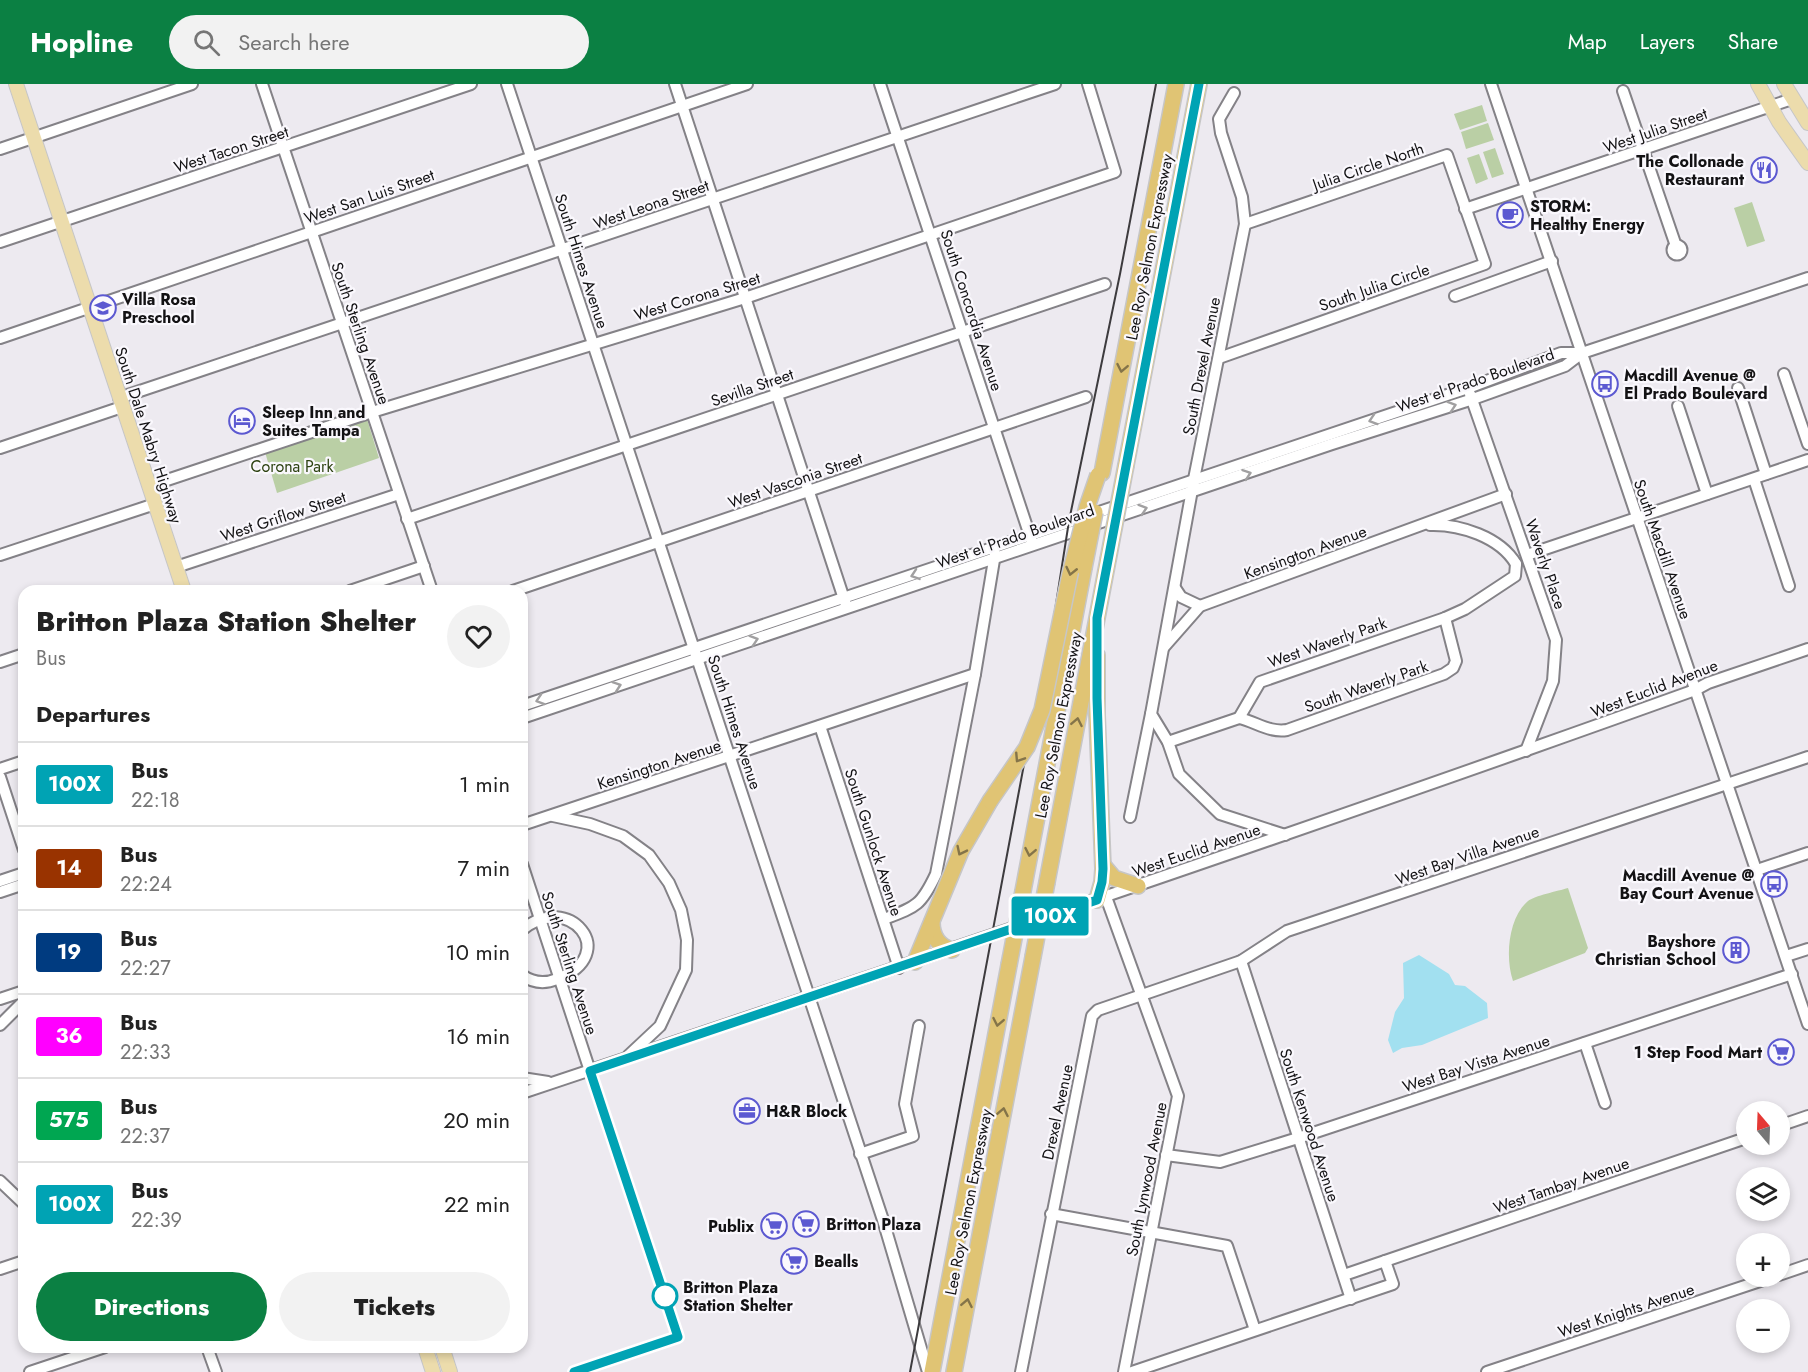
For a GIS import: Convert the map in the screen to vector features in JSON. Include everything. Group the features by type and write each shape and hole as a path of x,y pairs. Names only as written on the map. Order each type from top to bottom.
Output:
{"highway":[{"name":"Lee Roy Selmon Expressway","path":"930,1372 942,1319 1176,84"},
{"name":"Lee Roy Selmon Expressway","path":"955,1366 1199,84"},
{"path":"915,962 961,851 990,801 1026,747 1042,710 1070,574 1087,507 1101,471"},
{"path":"1097,618 1102,898"},
{"path":"1103,865 1114,878 1138,886"},
{"path":"932,922 937,942 952,950"}],"main road":[{"name":"South Dale Mabry Highway","path":"16,84 182,585"},
{"path":"1758,84 1808,164"},
{"path":"1784,84 1808,123"},
{"path":"427,1353 433,1372"},
{"path":"444,1353 450,1372"}],"street":[{"path":"0,148 192,84"},
{"name":"South Sterling Avenue","path":"262,84 430,585"},
{"name":"West Tacon Street","path":"0,242 471,84"},
{"name":"South Himes Avenue","path":"507,84 697,653 808,998 883,1220 930,1372"},
{"path":"675,84 846,604"},
{"name":"West San Luis Street","path":"0,338 747,84"},
{"name":"South Concordia Avenue","path":"880,84 1032,540"},
{"name":"West Leona Street","path":"0,448 343,323 1055,84"},
{"name":"West Corona Street","path":"149,486 372,412 745,298 1115,172 1088,84"},
{"name":"South Macdill Avenue","path":"1491,84 1808,1024"},
{"path":"1623,91 1676,246"},
{"name":"South Drexel Avenue","path":"1151,714 1191,493 1245,224 1242,197 1221,133 1219,119 1234,93"},
{"name":"West Julia Street","path":"1466,209 1792,99"},
{"name":"Julia Circle North","path":"1245,224 1447,155 1466,209"},
{"name":"South Julia Circle","path":"1219,358 1485,264 1466,209"},
{"path":"1455,296 1552,261"},
{"name":"West el Prado Boulevard","path":"846,604 994,548 1032,540 1191,493 1561,353 1582,353 1808,278"},
{"name":"Sevilla Street","path":"407,519 1105,284"},
{"name":"West el Prado Boulevard","path":"528,715 591,689 697,653 846,604 995,560 1032,540 1194,479 1473,399 1565,366 1582,353"},
{"path":"1784,374 1808,444"},
{"name":"Waverly Place","path":"1468,388 1556,640 1553,681 1526,751"},
{"path":"1738,388 1766,474"},
{"name":"West Vasconia Street","path":"528,586 1086,397"},
{"path":"1678,406 1707,494"},
{"path":"1516,564 1637,518 1808,460"},
{"path":"1754,479 1789,586"},
{"name":"West Griflow Street","path":"176,567 399,494"},
{"name":"Kensington Avenue","path":"1162,650 1200,606 1506,494"},
{"path":"0,555 155,504"},
{"name":"Kensington Avenue","path":"1421,525 1445,525 1479,534 1498,545 1512,557 1516,564"},
{"path":"884,919 914,908 923,898 936,874 975,674 995,560 994,548"},
{"name":"West Waverly Park","path":"1239,718 1260,682 1465,609 1515,576 1516,564"},
{"path":"368,585 424,566"},
{"path":"1174,588 1181,597 1200,606"},
{"name":"South Waverly Park","path":"1239,718 1256,722 1277,732 1287,730 1444,674 1453,668 1456,661 1445,618"},
{"name":"West Euclid Avenue","path":"528,1092 1138,886 1526,751 1695,690 1708,683 1808,649"},
{"path":"0,662 18,656"},
{"name":"Kensington Avenue","path":"528,823 975,674"},
{"name":"West el Prado Boulevard","path":"528,705 591,689"},
{"path":"1151,714 1168,742 1179,774 1220,814 1285,835"},
{"path":"1130,817 1151,714"},
{"path":"1168,742 1239,718"},
{"name":"South Gunlock Avenue","path":"820,726 899,968"},
{"name":"West Bay Villa Avenue","path":"1143,995 1241,961 1287,931 1808,757"},
{"path":"0,769 18,763"},
{"path":"0,777 18,832"},
{"path":"550,816 590,824 623,836 649,855 669,883 681,910 687,940 686,970 660,1026 622,1060"},
{"path":"1757,870 1808,853"},
{"path":"0,881 18,875"},
{"name":"South Sterling Avenue","path":"528,883 590,1071"},
{"path":"0,892 18,886"},
{"path":"1102,898 1143,995"},
{"path":"528,927 550,917 563,917 574,922 583,930 588,945 588,954 578,969 551,982 528,979"},
{"path":"1786,956 1808,949"},
{"name":"South Kenwood Avenue","path":"1241,961 1351,1299"},
{"name":"West Bay Vista Avenue","path":"1166,1155 1220,1162 1792,974"},
{"path":"0,999 18,993"},
{"name":"South Lynwood Avenue","path":"1124,1372 1178,1096 1143,995"},
{"name":"Drexel Avenue","path":"1021,1372 1092,1016 1106,1006 1143,995"},
{"path":"0,1025 18,1007"},
{"path":"860,1154 913,1136 905,1104 919,1026"},
{"path":"1585,1043 1605,1103"},
{"path":"528,1079 553,1083"},
{"path":"1790,1122 1808,1116"},
{"name":"West Tambay Avenue","path":"1344,1275 1736,1141"},
{"path":"0,1180 18,1198"},
{"path":"1051,1214 1227,1246 1255,1330"},
{"path":"1132,1372 1393,1284 1385,1261"},
{"path":"0,1269 18,1263"},
{"path":"1790,1271 1808,1265"},
{"name":"West Knights Avenue","path":"1487,1372 1742,1287"},
{"path":"30,1372 87,1353"},
{"path":"209,1353 216,1372"}],"green space":[{"path":"1482,105 1487,121 1460,130 1454,114"},
{"path":"1488,123 1494,140 1466,149 1461,132"},
{"path":"1495,148 1504,174 1492,178 1483,152"},
{"path":"1479,154 1488,179 1476,184 1467,158"},
{"path":"1752,202 1765,241 1747,247 1734,208"},
{"name":"Corona Park","path":"367,419 379,458 277,493 265,452"},
{"path":"1568,888 1588,948 1585,953 1513,981 1509,961 1510,939 1521,908 1531,899"}],"water":[{"path":"1419,955 1449,974 1455,985 1465,986 1487,1003 1488,1018 1422,1045 1402,1048 1393,1053 1388,1040 1395,1012 1404,998 1403,963"}],"railway":[{"path":"910,1372 1031,727 1046,668 1069,521 1156,84"}],"bus line":[{"name":"100X","path":"574,1372 678,1337 590,1071 1097,900 1103,869 1097,698 1097,618 1199,84"}],"place":[{"name":"The Collonade Restaurant","path":"1764,170"},
{"name":"STORM: Healthy Energy","path":"1510,215"},
{"name":"Villa Rosa Preschool","path":"103,308"},
{"name":"Macdill Avenue @ El Prado Boulevard","path":"1605,384"},
{"name":"Sleep Inn and Suites Tampa","path":"242,421"},
{"name":"Macdill Avenue @ Bay Court Avenue","path":"1774,884"},
{"name":"Bayshore Christian School","path":"1736,950"},
{"name":"1 Step Food Mart","path":"1781,1052"},
{"name":"H&R Block","path":"747,1111"},
{"name":"Britton Plaza","path":"806,1224"},
{"name":"Publix","path":"774,1226"},
{"name":"Bealls","path":"794,1261"},
{"name":"Britton Plaza Station Shelter","path":"665,1296"}]}
